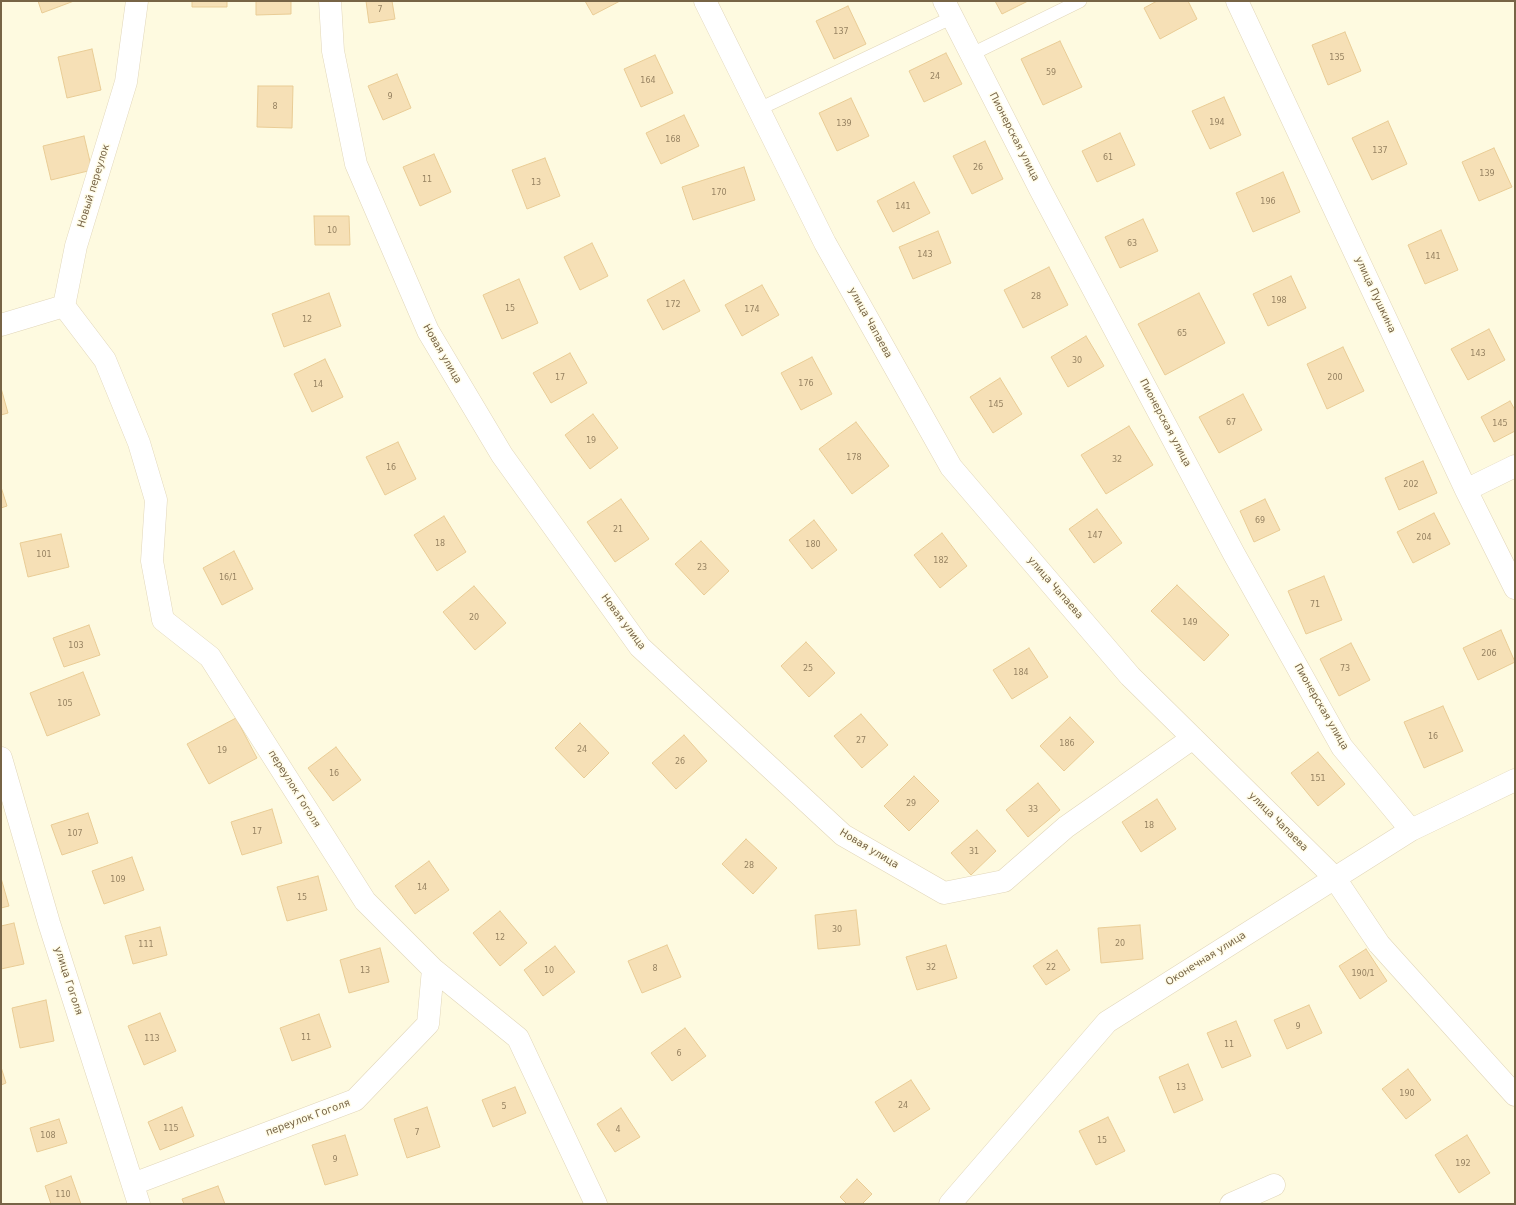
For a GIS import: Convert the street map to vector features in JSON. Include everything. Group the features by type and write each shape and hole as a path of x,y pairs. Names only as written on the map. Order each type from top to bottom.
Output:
{"street":[{"name":"Новый переулок","path":"64,306 76,246 126,82 137,1"},
{"name":"Новая улица","path":"330,1 333,51 356,164 428,331 502,455 640,647 843,835 944,893 1004,880 1066,828 1193,738"},
{"name":"улица Чапаева","path":"705,1 825,243 951,467 1130,676 1334,878 1379,944 1515,1095"},
{"name":"улица Пушкина","path":"1237,1 1466,490 1515,588"},
{"name":"Пионерская улица","path":"948,9 1040,189 1231,547 1342,747 1411,830"},
{"path":"1,326 64,306"},
{"name":"переулок Гоголя","path":"64,306 105,360 138,443 156,500 152,561 163,620 210,657 365,901 433,969 518,1038 596,1204"},
{"path":"1466,490 1515,466"},
{"name":"улица Гоголя","path":"1,758 49,923 139,1204"},
{"name":"Оконечная улица","path":"950,1204 1107,1022 1411,830 1515,780"},
{"name":"переулок Гоголя","path":"133,1184 356,1100 428,1024 433,969"},
{"path":"1231,1204 1274,1184"}],"lane":[{"path":"972,54 1080,1"},
{"path":"759,109 948,9"}],"building":[{"path":"38,1 74,1 42,13"},
{"path":"192,1 227,1 227,7 192,7"},
{"path":"256,1 291,1 291,14 256,15"},
{"path":"366,1 392,1 395,19 369,23"},
{"path":"585,1 620,1 593,15"},
{"path":"995,1 1028,1 1002,14"},
{"path":"1157,1 1188,1 1197,19 1160,39 1144,8"},
{"path":"848,6 866,44 834,59 816,21"},
{"path":"1345,32 1361,71 1328,85 1312,45"},
{"path":"1060,41 1082,87 1043,105 1021,59"},
{"path":"92,49 101,90 67,98 58,57"},
{"path":"946,53 962,84 924,102 909,71"},
{"path":"655,55 673,93 641,107 624,69"},
{"path":"397,74 411,108 383,120 368,86"},
{"path":"258,86 293,86 292,128 257,127"},
{"path":"1224,97 1241,135 1210,149 1192,111"},
{"path":"851,98 869,136 837,151 819,113"},
{"path":"684,115 699,146 661,164 646,133"},
{"path":"1388,121 1407,164 1372,180 1352,138"},
{"path":"1120,133 1135,165 1097,182 1082,151"},
{"path":"84,136 92,170 51,180 43,146"},
{"path":"985,141 1003,179 972,194 953,156"},
{"path":"1494,148 1512,187 1479,201 1462,162"},
{"path":"434,154 451,192 420,206 403,167"},
{"path":"545,158 560,196 527,209 512,170"},
{"path":"744,167 755,200 693,220 682,187"},
{"path":"1283,172 1300,212 1253,232 1236,193"},
{"path":"914,182 930,213 893,232 877,201"},
{"path":"314,216 349,216 350,245 315,245"},
{"path":"1143,219 1158,251 1120,268 1105,237"},
{"path":"1441,230 1458,270 1425,284 1408,245"},
{"path":"938,231 951,263 913,279 899,247"},
{"path":"592,243 608,276 580,290 564,257"},
{"path":"1049,267 1068,305 1023,328 1004,290"},
{"path":"1291,276 1306,308 1268,326 1253,294"},
{"path":"519,279 538,323 502,339 483,295"},
{"path":"684,280 700,311 663,330 647,300"},
{"path":"762,285 779,315 742,336 725,305"},
{"path":"329,293 341,326 284,347 272,314"},
{"path":"1199,293 1225,343 1165,375 1138,324"},
{"path":"1489,329 1505,360 1468,380 1451,349"},
{"path":"1086,336 1104,366 1068,387 1051,357"},
{"path":"1343,347 1364,391 1327,409 1307,364"},
{"path":"570,353 587,383 551,403 533,373"},
{"path":"812,357 832,394 801,410 781,373"},
{"path":"325,359 343,397 312,412 294,374"},
{"path":"1000,378 1022,414 993,433 970,397"},
{"path":"1,388 8,413 1,415"},
{"path":"1243,394 1262,430 1219,453 1199,417"},
{"path":"1510,401 1515,410 1515,431 1494,442 1481,417"},
{"path":"593,414 618,448 590,469 565,435"},
{"path":"856,422 889,466 852,494 819,449"},
{"path":"1129,426 1153,465 1106,494 1081,455"},
{"path":"398,442 416,479 385,495 366,457"},
{"path":"1423,461 1437,493 1399,510 1385,478"},
{"path":"1,487 7,506 1,508"},
{"path":"621,499 649,539 615,562 587,522"},
{"path":"1265,499 1280,530 1254,542 1240,511"},
{"path":"1097,509 1122,543 1094,563 1069,529"},
{"path":"1434,513 1450,544 1413,563 1397,532"},
{"path":"444,516 466,552 437,571 414,535"},
{"path":"814,520 837,550 812,569 789,540"},
{"path":"942,533 967,566 940,588 914,555"},
{"path":"61,534 69,567 28,577 20,543"},
{"path":"701,541 729,571 704,595 675,564"},
{"path":"234,551 253,589 222,605 203,568"},
{"path":"1324,576 1342,620 1306,634 1288,591"},
{"path":"1177,585 1229,635 1204,661 1151,611"},
{"path":"474,586 506,623 475,650 443,612"},
{"path":"89,625 100,655 64,667 53,638"},
{"path":"1501,630 1515,662 1478,680 1463,648"},
{"path":"806,642 835,673 809,697 781,666"},
{"path":"1351,643 1370,680 1339,696 1320,659"},
{"path":"1029,648 1048,677 1012,699 993,670"},
{"path":"83,672 100,715 47,736 30,693"},
{"path":"1443,706 1463,751 1424,768 1404,722"},
{"path":"861,714 888,745 862,768 834,736"},
{"path":"1070,717 1094,742 1064,771 1040,746"},
{"path":"236,718 257,758 209,784 187,744"},
{"path":"580,723 609,753 584,778 555,748"},
{"path":"684,735 707,761 676,789 652,763"},
{"path":"336,747 361,780 333,801 308,768"},
{"path":"1318,752 1345,784 1318,806 1291,773"},
{"path":"914,776 939,801 909,831 884,806"},
{"path":"1038,783 1060,810 1028,837 1006,810"},
{"path":"1157,799 1176,829 1141,852 1122,822"},
{"path":"272,809 282,843 242,855 231,822"},
{"path":"88,813 98,843 62,855 51,825"},
{"path":"977,830 996,851 971,875 951,853"},
{"path":"746,839 777,868 753,894 722,864"},
{"path":"132,857 144,890 104,904 92,871"},
{"path":"429,861 449,890 415,914 395,886"},
{"path":"318,876 327,910 287,921 277,887"},
{"path":"1,878 9,906 1,908"},
{"path":"856,910 860,945 818,949 815,915"},
{"path":"500,911 527,943 500,966 473,933"},
{"path":"14,923 24,964 1,969 1,926"},
{"path":"1140,925 1143,959 1101,963 1098,928"},
{"path":"160,927 167,955 133,964 125,936"},
{"path":"667,945 681,977 642,993 628,961"},
{"path":"946,945 957,978 917,990 906,957"},
{"path":"555,946 575,972 543,996 524,970"},
{"path":"380,948 389,982 349,993 340,960"},
{"path":"1366,949 1387,981 1360,999 1339,966"},
{"path":"1057,950 1070,970 1046,985 1033,966"},
{"path":"46,1000 54,1041 20,1048 12,1008"},
{"path":"1309,1005 1322,1033 1287,1049 1274,1020"},
{"path":"160,1013 176,1051 144,1065 128,1026"},
{"path":"319,1014 331,1047 292,1061 280,1028"},
{"path":"1236,1021 1251,1056 1222,1068 1207,1033"},
{"path":"685,1028 706,1056 672,1081 651,1053"},
{"path":"1188,1064 1203,1100 1174,1113 1159,1077"},
{"path":"1,1067 6,1083 1,1085"},
{"path":"1408,1069 1431,1100 1406,1119 1382,1089"},
{"path":"911,1080 930,1109 894,1132 875,1102"},
{"path":"515,1087 526,1113 493,1127 482,1100"},
{"path":"182,1107 194,1136 160,1150 148,1122"},
{"path":"427,1107 440,1147 407,1158 394,1119"},
{"path":"621,1108 640,1137 615,1152 597,1124"},
{"path":"1108,1117 1125,1151 1096,1165 1079,1131"},
{"path":"59,1119 67,1143 37,1152 30,1128"},
{"path":"345,1135 358,1175 325,1185 312,1145"},
{"path":"1467,1135 1490,1173 1459,1193 1435,1155"},
{"path":"71,1176 81,1204 51,1204 45,1186"},
{"path":"857,1179 872,1194 862,1204 847,1204 840,1197"},
{"path":"218,1186 225,1204 184,1204 182,1199"}]}
